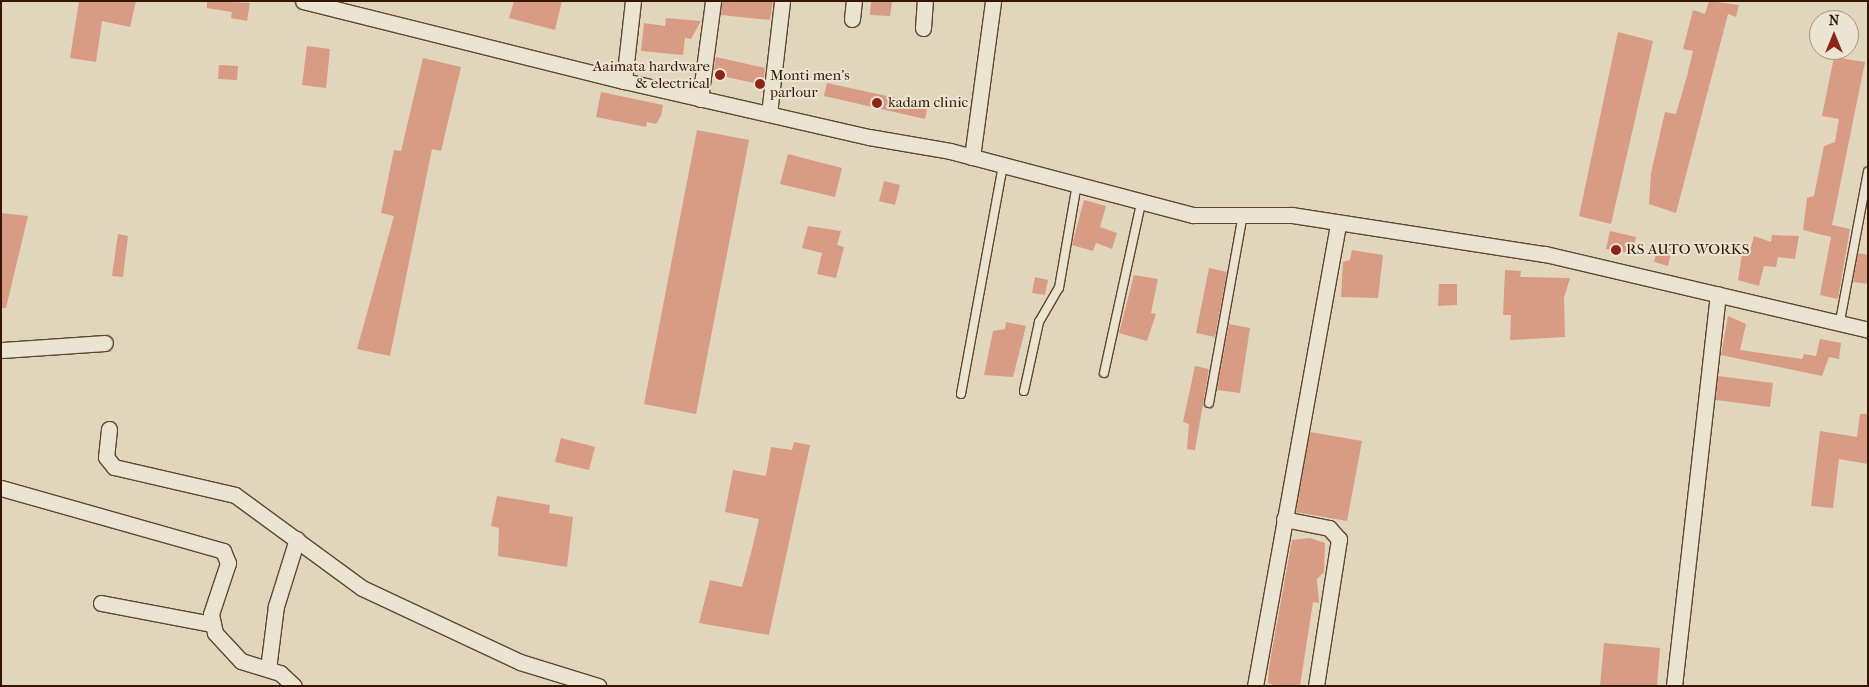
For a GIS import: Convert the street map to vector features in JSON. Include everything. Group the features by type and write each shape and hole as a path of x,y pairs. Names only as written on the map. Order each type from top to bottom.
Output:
{"street":[{"path":"303,1 624,82 972,157 1077,184 1141,204 1193,215 1244,212 1338,223 1545,254 1840,321 1868,330"},
{"path":"624,82 633,1"},
{"path":"700,99 713,1"},
{"path":"769,114 782,1"},
{"path":"852,19 854,1"},
{"path":"923,28 925,1"},
{"path":"972,157 993,1"},
{"path":"1255,686 1338,223"},
{"path":"1674,686 1718,294"},
{"path":"1,350 105,343"},
{"path":"109,429 108,463 235,495 297,539 340,574 386,601 520,662 598,686"},
{"path":"1,488 223,550 228,564 211,624"},
{"path":"1284,519 1329,528 1339,539 1316,686"},
{"path":"268,669 276,606 297,539"},
{"path":"101,603 211,624 241,661 268,669 294,686"}],"lane":[{"path":"961,394 1003,166"},
{"path":"1840,321 1868,172"},
{"path":"1024,391 1039,322 1059,288 1077,184"},
{"path":"1104,373 1141,204"},
{"path":"1210,403 1244,212"}],"building":[{"path":"79,1 136,1 130,27 102,21 96,62 70,58"},
{"path":"207,1 250,3 247,21 231,18 232,12 207,8"},
{"path":"514,1 562,1 555,30 509,18"},
{"path":"722,1 773,1 770,20 721,15"},
{"path":"871,1 892,2 890,16 870,15"},
{"path":"1709,1 1739,5 1736,17 1728,14 1676,213 1649,204 1651,173 1665,112 1676,114 1687,76 1693,51 1683,49 1693,10 1705,14"},
{"path":"666,18 701,21 691,39 685,38 683,55 641,51 644,23 665,26"},
{"path":"1618,32 1653,41 1611,224 1579,216"},
{"path":"307,46 330,49 326,88 302,85"},
{"path":"716,57 765,68 763,85 713,74"},
{"path":"423,58 461,67 441,151 432,149 390,356 357,349 394,216 381,213 394,150 401,151"},
{"path":"1833,60 1865,62 1832,225 1850,229 1838,299 1820,295 1831,237 1803,230 1807,198 1814,196 1824,146 1835,142 1839,119 1822,116"},
{"path":"219,65 238,66 237,80 218,79"},
{"path":"827,83 928,105 925,119 824,96"},
{"path":"601,92 663,105 661,116 656,124 647,122 646,127 596,117"},
{"path":"697,130 749,140 696,414 644,404"},
{"path":"788,154 842,168 835,197 780,184"},
{"path":"884,181 900,185 895,205 879,201"},
{"path":"1084,200 1106,206 1100,227 1117,233 1112,249 1096,243 1093,251 1072,245"},
{"path":"1,213 28,216 6,308 1,308"},
{"path":"808,226 841,231 837,245 844,247 836,278 817,274 822,253 802,248"},
{"path":"1610,231 1636,237 1632,254 1606,249"},
{"path":"118,234 128,236 123,277 112,276"},
{"path":"1772,235 1799,236 1795,259 1778,257 1776,267 1764,266 1759,286 1738,280 1742,254 1749,255 1754,236 1771,242"},
{"path":"1658,246 1672,249 1668,266 1654,262"},
{"path":"1352,250 1383,255 1378,298 1341,297 1343,262 1350,260"},
{"path":"1858,253 1868,255 1868,284 1853,282"},
{"path":"1209,268 1227,272 1215,337 1196,333"},
{"path":"1505,270 1521,271 1520,277 1570,278 1564,298 1565,337 1510,340 1511,315 1503,315"},
{"path":"1134,275 1158,279 1151,313 1156,314 1147,341 1119,333"},
{"path":"1035,277 1048,280 1045,295 1032,293"},
{"path":"1439,284 1457,284 1457,305 1438,306"},
{"path":"1728,316 1746,324 1740,350 1802,359 1804,354 1816,356 1820,339 1841,343 1839,359 1829,357 1822,376 1721,355"},
{"path":"1006,322 1026,326 1013,377 984,375 993,331 1005,329"},
{"path":"1229,324 1250,328 1240,393 1217,390"},
{"path":"1195,366 1209,369 1195,450 1187,449 1189,424 1183,422"},
{"path":"1718,376 1773,383 1770,407 1716,400"},
{"path":"1860,414 1868,414 1868,464 1839,459 1833,508 1811,506 1820,431 1857,437"},
{"path":"1310,432 1362,441 1347,521 1296,512"},
{"path":"561,438 595,447 589,470 555,462"},
{"path":"794,442 810,445 769,635 699,623 710,580 742,587 759,519 725,512 733,470 766,476 771,447 792,450"},
{"path":"497,496 550,505 549,513 573,517 567,567 498,556 499,528 491,526"},
{"path":"1310,538 1325,543 1324,572 1317,579 1319,603 1313,602 1300,686 1276,686 1268,683 1269,667 1292,540"},
{"path":"1604,643 1660,648 1657,686 1600,686"}],"place":[{"name":"Aaimata hardware & electrical","path":"720,75"},
{"name":"Monti men's parlour","path":"760,84"},
{"name":"kadam clinic","path":"877,103"},
{"name":"RS AUTO WORKS","path":"1616,250"}]}
